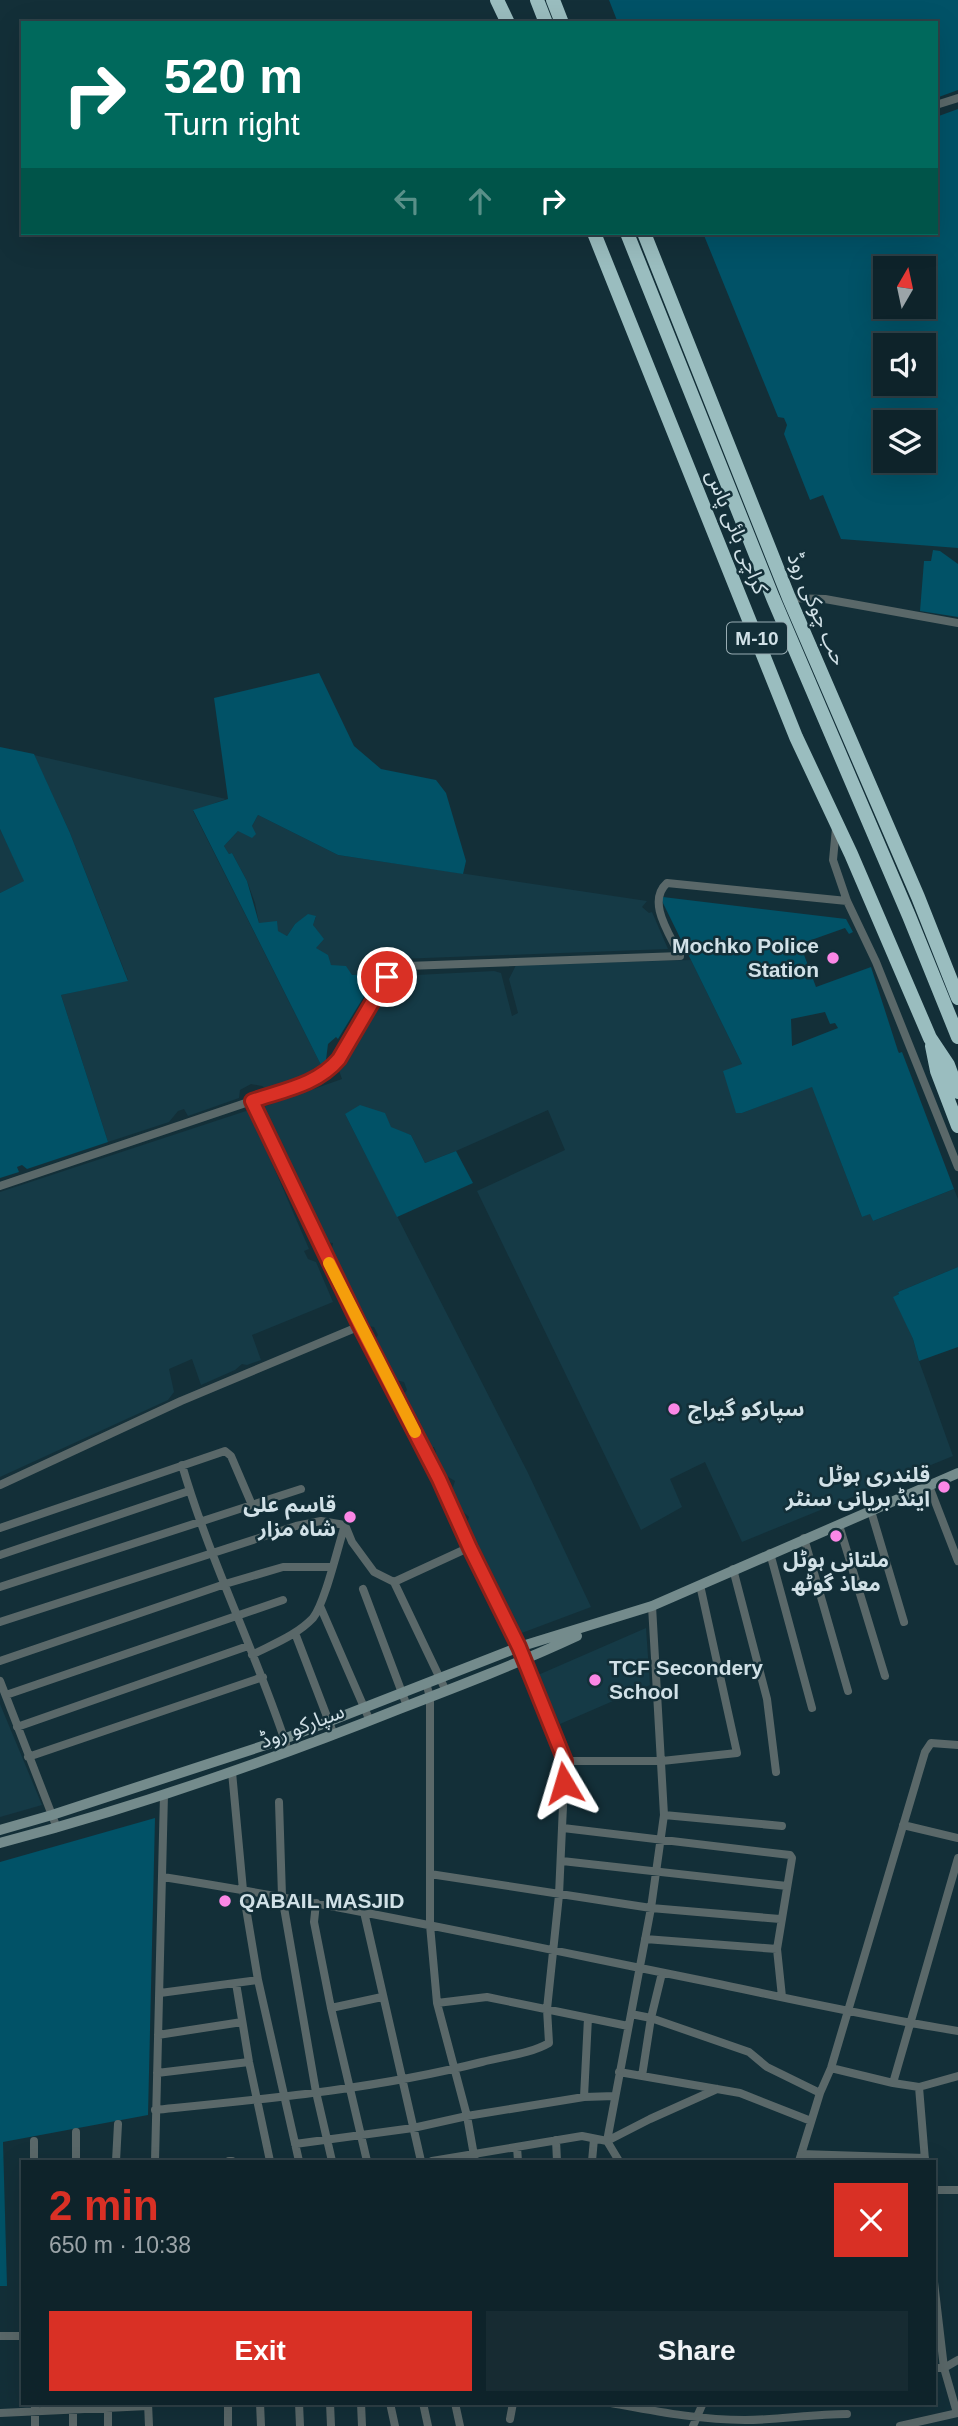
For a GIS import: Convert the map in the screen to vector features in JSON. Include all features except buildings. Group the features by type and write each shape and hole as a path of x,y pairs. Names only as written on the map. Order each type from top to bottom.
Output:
{"highway":[{"path":"498,0 507,21"},
{"path":"537,0 545,21"},
{"path":"553,0 561,21"},
{"name":"کراچی بائی پاس","path":"595,235 796,737 837,823 930,1038 948,1065 958,1092"},
{"path":"628,235 773,598 958,1037"},
{"name":"حب چوکی روڈ","path":"645,235 789,598 918,897 958,998"},
{"name":"کراچی بائی پاس","path":"930,1038 937,1071 958,1126"}],"street":[{"path":"938,104 958,98"},
{"path":"789,598 825,599 958,623"},
{"path":"837,823 832,860 958,1167"},
{"path":"0,1186 317,1079 339,1059 387,977 396,969 680,956 657,905 659,890 667,883 847,901"},
{"path":"155,2110 285,2097 402,2079 453,2069 549,2043 547,2008 562,1861 565,1761 519,1647 252,1101"},
{"path":"0,1485 181,1402 360,1326"},
{"path":"0,1528 225,1451 229,1452 252,1505"},
{"path":"182,1465 200,1523 263,1677 289,1753"},
{"name":"سپارکو روڈ","path":"0,1830 284,1738 519,1647 652,1606 958,1473"},
{"path":"929,1486 958,1561"},
{"path":"0,1587 301,1489"},
{"path":"0,1555 190,1491"},
{"path":"871,1511 904,1622"},
{"path":"0,1622 296,1526 321,1521 345,1525"},
{"path":"17,1727 295,1633 312,1618 320,1606 345,1525"},
{"path":"345,1525 352,1542 374,1572 394,1582 446,1691"},
{"path":"839,1525 885,1676"},
{"path":"804,1538 848,1691"},
{"path":"394,1582 470,1548"},
{"path":"770,1553 812,1707"},
{"path":"0,1661 225,1584 283,1567 331,1567"},
{"path":"733,1569 766,1699 776,1772"},
{"path":"565,1761 662,1761 734,1754 738,1750 700,1585"},
{"path":"363,1589 407,1706"},
{"path":"6,1695 283,1600"},
{"path":"320,1606 370,1721"},
{"path":"619,2160 607,2141 652,1908 664,1815 652,1606"},
{"name":"سپارکو روڈ","path":"0,1843 57,1828 289,1753 525,1660 608,1621"},
{"path":"295,1633 334,1735"},
{"path":"28,1756 263,1677"},
{"path":"0,1681 57,1828"},
{"path":"426,1683 430,1697 430,1925 437,2003 467,2116 475,2158"},
{"path":"919,2087 925,2160 800,2157 820,2093 831,2068 925,1752 931,1743 958,1745"},
{"path":"232,1772 243,1890 258,1980 299,2160"},
{"path":"155,2160 164,1794"},
{"path":"279,1802 282,1896 316,2092 332,2160"},
{"path":"664,1815 782,1826"},
{"path":"903,1825 958,1838"},
{"path":"563,1828 790,1855 792,1858 777,1949 782,1997"},
{"path":"892,2083 958,1858"},
{"path":"562,1861 787,1886"},
{"path":"430,1874 652,1908 780,1919"},
{"path":"163,1877 282,1896 847,2011 958,2031"},
{"path":"316,1903 314,1922 367,2160"},
{"path":"364,1912 421,2160"},
{"path":"645,1938 777,1949"},
{"path":"642,2076 651,2018 662,1973"},
{"path":"160,1993 258,1980"},
{"path":"236,1983 270,2160"},
{"path":"331,2008 382,1997"},
{"path":"437,2003 487,1997 628,2026"},
{"path":"631,2014 651,2018 749,2052 767,2067 820,2093"},
{"path":"584,2097 588,2018"},
{"path":"158,2035 242,2022"},
{"path":"157,2073 249,2062"},
{"path":"831,2068 919,2087 958,2076"},
{"path":"620,2072 740,2093 811,2121"},
{"path":"446,2160 475,2158 517,2147 582,2136 607,2141 717,2089"},
{"path":"295,2144 413,2128 467,2116 584,2097 614,2096"},
{"path":"116,2160 118,2124"},
{"path":"76,2132 76,2160"},
{"path":"592,2160 594,2139"},
{"path":"556,2140 557,2160"},
{"path":"34,2141 34,2160"},
{"path":"517,2147 518,2160"},
{"path":"936,2190 958,2190"},
{"path":"900,2426 958,2413 944,2368 936,2299"},
{"path":"0,2336 21,2336"},
{"path":"936,2368 944,2368 958,2360"},
{"path":"73,2405 73,2426"},
{"path":"108,2405 108,2426"},
{"path":"0,2413 35,2407 148,2405 149,2426"},
{"path":"228,2405 228,2426"},
{"path":"260,2405 261,2426"},
{"path":"299,2405 300,2426"},
{"path":"330,2405 331,2426"},
{"path":"361,2405 362,2426"},
{"path":"390,2405 395,2426"},
{"path":"423,2405 428,2426"},
{"path":"456,2405 460,2426"},
{"path":"510,2419 513,2405"},
{"path":"629,2405 695,2422 778,2422 847,2414"},
{"path":"695,2422 702,2405"},
{"path":"35,2407 35,2426"}],"shaded area":[{"path":"609,0 958,0 958,90 938,97 938,21 617,21"},
{"path":"958,109 958,548 841,539 823,495 810,500 784,434 787,425 784,418 778,417 704,235 938,235 938,116"},
{"path":"933,550 940,551 958,564 958,617 920,611 924,561 931,561"},
{"path":"319,673 354,746 381,769 436,780 446,793 466,861 463,874 338,855 258,815 252,826 256,834 252,838 238,831 224,846 229,854 232,853 247,881 259,923 277,921 278,931 287,936 295,924 308,914 316,916 313,925 324,939 316,948 328,955 331,965 346,966 352,975 366,974 378,960 385,962 338,1039 336,1037 328,1044 326,1060 322,1067 193,810 228,799 214,698"},
{"path":"0,747 34,754 70,833 128,981 61,995 108,1142 27,1169 22,1165 17,1167 19,1172 0,1178 0,893 24,881 0,829"},
{"path":"34,755 226,799 193,811 322,1067 317,1072 266,1089 251,1084 240,1090 239,1098 188,1116 184,1109 178,1111 169,1122 108,1142 61,995 128,980 70,833"},
{"path":"258,815 338,855 647,901 642,907 649,913 652,912 668,949 399,959 396,954 387,955 385,962 378,960 367,974 351,975 331,965 315,948 313,924 316,917 295,924 287,936 259,923 247,881 232,853 229,854 224,846 238,831 252,826"},
{"path":"0,829 25,881 0,893"},
{"path":"663,897 846,919 853,932 849,934 845,928 800,944 816,987 871,967 898,1051 902,1052 954,1189 873,1221 870,1214 862,1217 812,1087 736,1113 723,1071 742,1064 661,899","holes":["825,1012 830,1024 835,1023 838,1028 792,1046 791,1019"]},
{"path":"691,960 742,1064 742,1113 812,1086 862,1217 870,1213 873,1221 954,1189 958,1199 958,1267 898,1292 894,1297 913,1339 953,1456 742,1542 705,1462 670,1479 682,1507 641,1530 477,1191 565,1150 548,1110 425,1163 411,1135 345,1114 528,1473 591,1607 519,1634 479,1553 467,1523 469,1517 460,1509 452,1490 455,1481 445,1475 434,1447 431,1447 403,1395 407,1390 404,1382 395,1380 375,1339 378,1335 374,1327 368,1326 331,1254 333,1243 324,1242 263,1107 342,1079 338,1068 391,978 494,971 501,973 512,1016 518,1013 509,979 516,965"},
{"path":"360,1105 385,1113 391,1127 411,1135 425,1163 456,1151 473,1183 397,1217 345,1114"},
{"path":"249,1110 309,1249 304,1251 308,1259 316,1262 333,1302 252,1335 261,1360 242,1364 235,1370 201,1385 192,1359 169,1369 174,1392 168,1400 0,1477 0,1192"},
{"path":"958,1267 958,1347 919,1361 913,1339 893,1297 899,1294 898,1292"},
{"name":"TCF Secondery School","path":"646,1628 650,1685 560,1724 538,1675"},
{"path":"0,1704 42,1805 0,1817"},
{"path":"155,1818 148,2115 3,2142 7,2286 0,2286 0,1862"}],"slow traffic":[{"path":"329,1263 415,1432"}],"place":[{"name":"Mochko Police Station","path":"833,958"},
{"name":"سپارکو گیراج","path":"674,1409"},
{"name":"قلندری ہوٹل اینڈ بریانی سنٹر","path":"944,1487"},
{"name":"قاسم علی شاہ مزار","path":"350,1517"},
{"name":"ملتانی ہوٹل معاذ گوٹھ","path":"836,1536"},
{"name":"TCF Secondery School","path":"595,1680"},
{"name":"QABAIL MASJID","path":"225,1901"}],"route":[{"path":"387,977 339,1059 329,1070 317,1079 252,1101 519,1647 565,1761 564,1783"}]}
